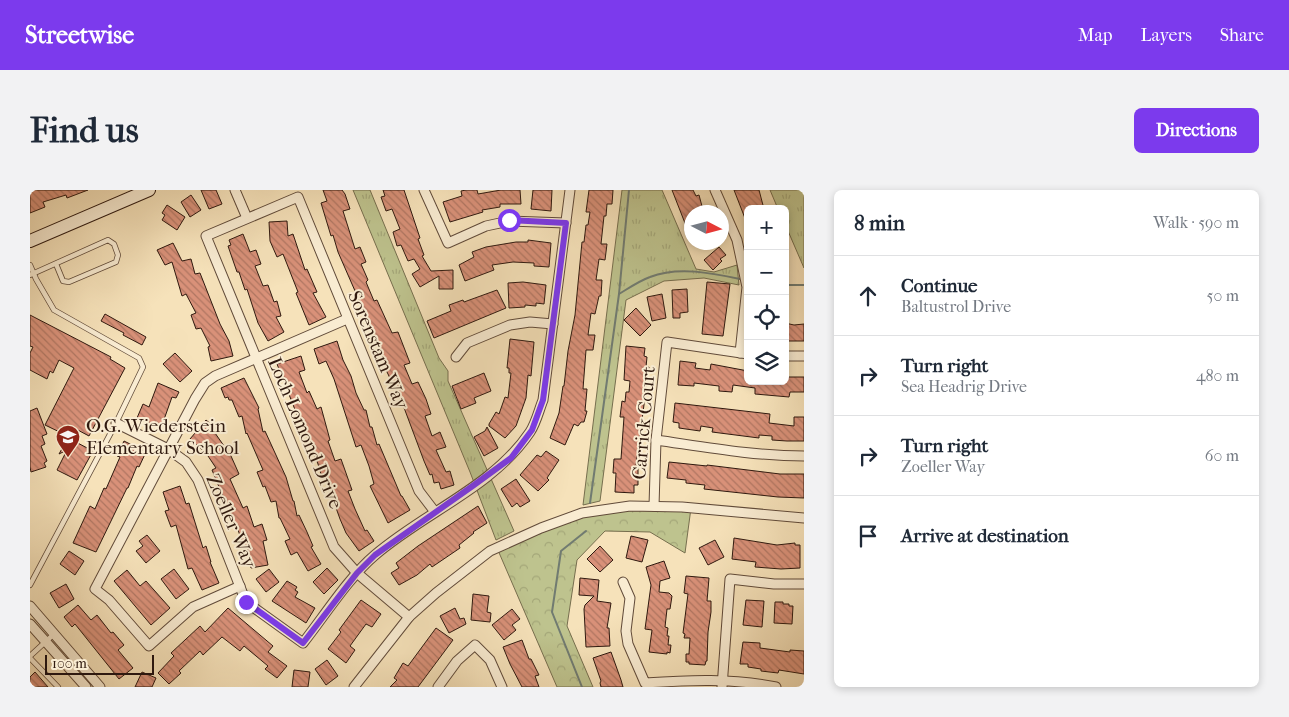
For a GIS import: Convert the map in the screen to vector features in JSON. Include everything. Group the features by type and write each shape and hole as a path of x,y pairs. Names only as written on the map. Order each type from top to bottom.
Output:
{"main road":[{"path":"30,241 149,190"}],"street":[{"path":"235,190 247,218"},
{"path":"424,190 448,243 486,226 509,220 566,223"},
{"path":"357,573 375,555 511,458 532,430 543,400 570,190"},
{"path":"715,190 736,240 747,287 745,340"},
{"name":"Sorenstam Way","path":"247,218 298,197 419,491 435,512"},
{"name":"Loch Lomond Drive","path":"247,218 206,236 334,547 357,573 409,617"},
{"path":"240,586 193,606 149,646 109,600 95,589 194,399 205,384 215,376 347,319"},
{"path":"456,356 467,343 510,325 530,322 553,324"},
{"name":"Carrick Court","path":"654,506 656,440 667,342 744,354"},
{"path":"789,356 804,356"},
{"name":"Zoeller Way","path":"116,423 168,449 186,462 198,480 246,602 303,643 357,573"},
{"path":"656,440 745,453 804,456"},
{"path":"354,687 409,617 436,593 490,551 541,528 582,513 630,506 682,507 804,518"},
{"path":"722,683 730,579 774,584 804,584"},
{"path":"623,582 630,598 626,631 628,644 645,683 693,680 722,683 753,682 776,687"},
{"path":"30,606 100,687"},
{"path":"30,624 86,687"},
{"path":"438,687 457,661 475,645 490,660 502,687"}],"lane":[{"path":"32,275 108,240 114,244 118,255 116,262 69,282 63,280 56,264"},
{"path":"30,265 32,275 54,310 139,358 143,367 116,423 30,585"},
{"path":"54,634 30,657 58,687"}],"green space":[{"path":"353,190 370,190 439,358 448,371 448,381 514,531 496,540 470,472"},
{"path":"622,190 662,190 684,241 684,250 688,250 696,269 714,272 737,265 739,285 704,278 664,281 626,300 600,501 583,505"},
{"path":"770,190 804,190 804,268 789,233 789,205 776,205"},
{"path":"630,506 691,508 685,553 650,532 605,531 577,560 567,626 593,687 557,687 497,548 582,513"}],"building":[{"path":"30,190 88,190 67,198 66,195 43,202 45,207 30,213"},
{"path":"201,190 216,190 222,204 209,209"},
{"path":"323,190 342,190 345,194 350,209 343,211 355,249 360,247 366,262 361,264 368,280 366,282 374,301 377,300 392,333 398,332 410,363 404,365 412,384 418,382 426,399 431,414 425,416 432,436 440,432 446,447 436,450 446,472 450,471 454,485 441,489 439,482 434,483 432,474 430,475 403,405 387,372 376,339 338,252 333,235 331,236 321,203 327,201"},
{"path":"383,190 404,190 420,238 418,239 424,255 422,256 431,271 453,270 453,289 439,289 439,276 420,287 412,274 420,269 414,259 408,261 401,245 397,246 393,232 400,229 392,209 386,211 381,197 385,196"},
{"path":"477,190 478,194 501,190 520,190 521,204 500,204 500,207 482,210 483,212 450,222 443,202 462,196 461,191"},
{"path":"533,190 552,190 551,211 531,209"},
{"path":"589,190 613,190 612,204 607,204 606,216 604,216 601,244 607,244 605,260 599,259 596,280 602,280 601,296 599,296 595,314 591,313 588,335 595,335 593,350 586,350 583,389 587,389 585,411 587,411 584,422 581,422 578,426 574,424 565,445 550,438 559,413 564,386 575,315 582,242 584,242 590,212 586,212"},
{"path":"672,190 693,190 696,196 699,195 702,205 684,205 684,221"},
{"path":"734,190 759,190 763,205 744,205 744,216"},
{"path":"191,195 201,210 190,217 181,202"},
{"path":"167,205 185,217 177,230 162,220 165,215 162,213"},
{"path":"287,221 288,236 293,234 305,270 307,269 317,292 313,293 326,317 309,325 283,254 277,257 270,241 269,222"},
{"path":"243,234 250,252 256,250 261,264 255,266 263,286 268,285 274,302 277,301 281,316 276,317 284,332 268,341 258,323 247,289 245,290 239,272 237,272 228,246 231,245 229,240"},
{"path":"528,240 551,243 549,267 534,266 534,263 513,262 492,265 494,270 465,281 459,265 474,257 472,252 486,247 528,242"},
{"path":"173,243 182,261 191,259 195,274 200,273 220,324 229,341 233,356 211,361 208,347 210,346 201,328 196,329 191,315 196,313 186,294 182,296 172,262 165,265 157,250"},
{"path":"716,250 722,250 726,255 720,259 722,261 713,270 704,260"},
{"path":"523,282 546,285 544,304 536,303 536,306 525,305 525,307 509,308 508,283"},
{"path":"707,282 730,284 723,336 702,334"},
{"path":"687,289 688,312 680,313 680,318 673,318 672,290"},
{"path":"497,290 506,308 434,338 427,321 451,311 449,305 463,300 464,302"},
{"path":"662,294 666,318 652,321 647,297"},
{"path":"636,308 651,325 640,336 624,320"},
{"path":"105,314 146,337 142,345 101,321"},
{"path":"30,315 111,357 110,359 125,368 89,436 74,428 70,437 45,425 74,368 59,360 53,373 50,371 47,379 30,370 30,353 33,347 30,346"},
{"path":"789,324 804,324 804,341 789,341"},
{"path":"510,339 534,342 531,376 528,375 526,398 516,426 505,438 489,426 489,424 496,412 499,414 505,397 508,398 511,373 509,373 509,368 507,368"},
{"path":"337,341 356,393 364,410 366,410 377,445 379,444 401,496 410,510 388,523 370,486 374,484 369,466 361,445 356,447 334,379 326,361 319,364 314,349"},
{"path":"626,346 645,348 644,356 647,357 646,367 649,367 636,465 638,465 638,485 634,485 634,493 615,492 616,473 613,473 614,459 621,459 624,417 620,417 622,401 625,402 626,392 629,392 630,381 624,380"},
{"path":"175,353 192,371 180,382 163,364"},
{"path":"301,356 305,370 299,372 307,393 309,391 317,409 321,407 330,440 328,441 335,461 341,459 352,490 348,491 355,509 365,531 367,530 374,541 359,551 346,533 326,480 323,481 318,464 277,364"},
{"path":"680,361 696,363 695,368 710,370 711,364 744,370 744,385 789,385 789,377 804,377 804,392 790,392 789,397 755,394 755,388 733,385 732,392 719,391 719,386 694,383 694,386 678,385"},
{"path":"484,373 491,391 474,398 476,403 461,409 452,386"},
{"path":"244,378 259,408 263,432 265,431 286,477 297,516 299,515 313,546 311,547 321,564 308,571 297,552 291,555 285,541 290,539 279,518 276,501 271,502 257,472 263,470 246,434 242,416 239,417 232,400 229,400 228,397 225,398 221,388"},
{"path":"158,383 179,392 176,398 172,397 161,428 137,418 143,404 149,407"},
{"path":"675,403 770,414 769,423 794,426 794,417 804,417 804,441 772,440 772,436 759,435 759,438 712,432 713,428 701,426 700,431 679,428 679,423 673,422"},
{"path":"37,408 47,434 42,436 45,444 41,446 47,461 44,463 46,467 31,472 30,411"},
{"path":"206,420 218,430 215,433 231,456 239,474 230,479 243,508 247,506 254,527 262,524 267,540 263,541 268,565 251,568 247,546 244,547 212,470 216,468 206,453 190,439"},
{"path":"487,427 498,448 484,456 474,437 485,431"},
{"name":"O.G. Wiederstein Elementary School","path":"68,438 93,451 77,480 57,470 67,450 59,454"},
{"path":"124,441 146,452 139,467 137,466 96,552 73,543 90,506 95,509 104,488 106,489 120,457 117,456"},
{"path":"546,451 559,460 547,478 549,480 538,491 520,475 537,455 541,457"},
{"path":"669,462 780,474 804,474 804,498 704,489 705,485 667,478"},
{"path":"516,479 530,501 520,507 517,503 512,507 501,489"},
{"path":"180,486 186,504 189,503 203,548 206,546 210,562 219,583 202,590 192,568 188,569 176,525 171,527 165,511 169,510 163,492"},
{"path":"478,506 487,523 473,532 459,545 460,548 432,567 430,564 417,575 399,585 391,573 399,568 396,563"},
{"path":"147,535 160,551 146,563 136,551 143,546 139,541"},
{"path":"631,536 648,540 642,562 626,558"},
{"path":"734,538 777,545 795,543 795,545 800,545 800,568 755,567 756,562 732,559"},
{"path":"715,540 724,557 708,565 699,548"},
{"path":"600,546 613,560 600,572 587,559"},
{"path":"69,551 84,561 75,575 60,564"},
{"path":"664,561 670,578 660,581 659,592 669,593 672,596 670,609 667,609 665,627 668,628 668,645 671,645 670,653 667,652 667,654 649,652 652,630 645,629 651,585 646,567"},
{"path":"327,568 338,580 324,594 313,582"},
{"path":"174,569 189,589 176,599 161,579"},
{"path":"269,569 279,582 266,592 256,579"},
{"path":"127,570 140,586 146,581 170,608 151,625 114,581"},
{"path":"686,576 709,578 707,601 711,601 711,612 707,661 705,665 689,664 689,662 686,662 686,654 689,654 690,638 684,638 685,634 683,633 688,594 684,593"},
{"path":"580,578 599,580 597,601 611,603 607,628 609,628 610,646 586,647 584,609 585,605 594,596 579,595"},
{"path":"287,581 297,587 295,590 298,592 295,597 315,608 306,623 272,601"},
{"path":"66,584 74,599 59,608 50,593"},
{"path":"473,594 489,596 487,612 491,613 490,622 471,620"},
{"path":"361,600 381,614 372,627 366,624 350,646 355,650 346,663 328,649"},
{"path":"746,600 764,601 762,627 743,625"},
{"path":"775,602 783,602 783,604 793,606 792,624 774,623"},
{"path":"78,605 91,620 97,615 111,633 113,632 124,645 118,650 133,668 119,679 75,624 72,627 64,617"},
{"path":"228,608 273,646 268,652 287,666 277,678 265,669 268,666 244,646 240,651 222,637 203,655 200,651 179,671 181,673 169,684 158,673 174,656 171,653 200,626 205,632"},
{"path":"455,608 460,619 464,618 466,624 449,633 440,616"},
{"path":"512,609 520,619 512,625 516,630 504,640 492,625"},
{"path":"436,628 453,640 418,687 390,687 397,680 394,678 403,663 408,666"},
{"path":"522,640 529,659 531,659 539,675 535,676 539,687 522,687 503,647"},
{"path":"743,642 760,643 760,648 790,652 790,650 804,651 804,674 779,670 778,673 761,671 761,669 748,667 748,664 740,664"},
{"path":"611,652 623,687 601,687 601,681 593,658"},
{"path":"327,660 338,676 326,685 315,669"},
{"path":"294,670 310,672 308,687 292,687"},
{"path":"35,672 48,687 30,687 30,677"},
{"path":"142,672 156,678 152,687 135,687"}],"waterway":[{"path":"590,503 619,294 629,190"},
{"path":"619,294 646,279 672,272 707,273 740,279"},
{"path":"789,285 804,285"},
{"path":"582,687 552,612 561,551 586,531"}],"place":[{"name":"O.G. Wiederstein Elementary School","path":"68,458"}],"route":[{"path":"246,602 303,643 357,573 375,555 511,458 532,430 543,400 550,358 566,223 509,220"}]}
